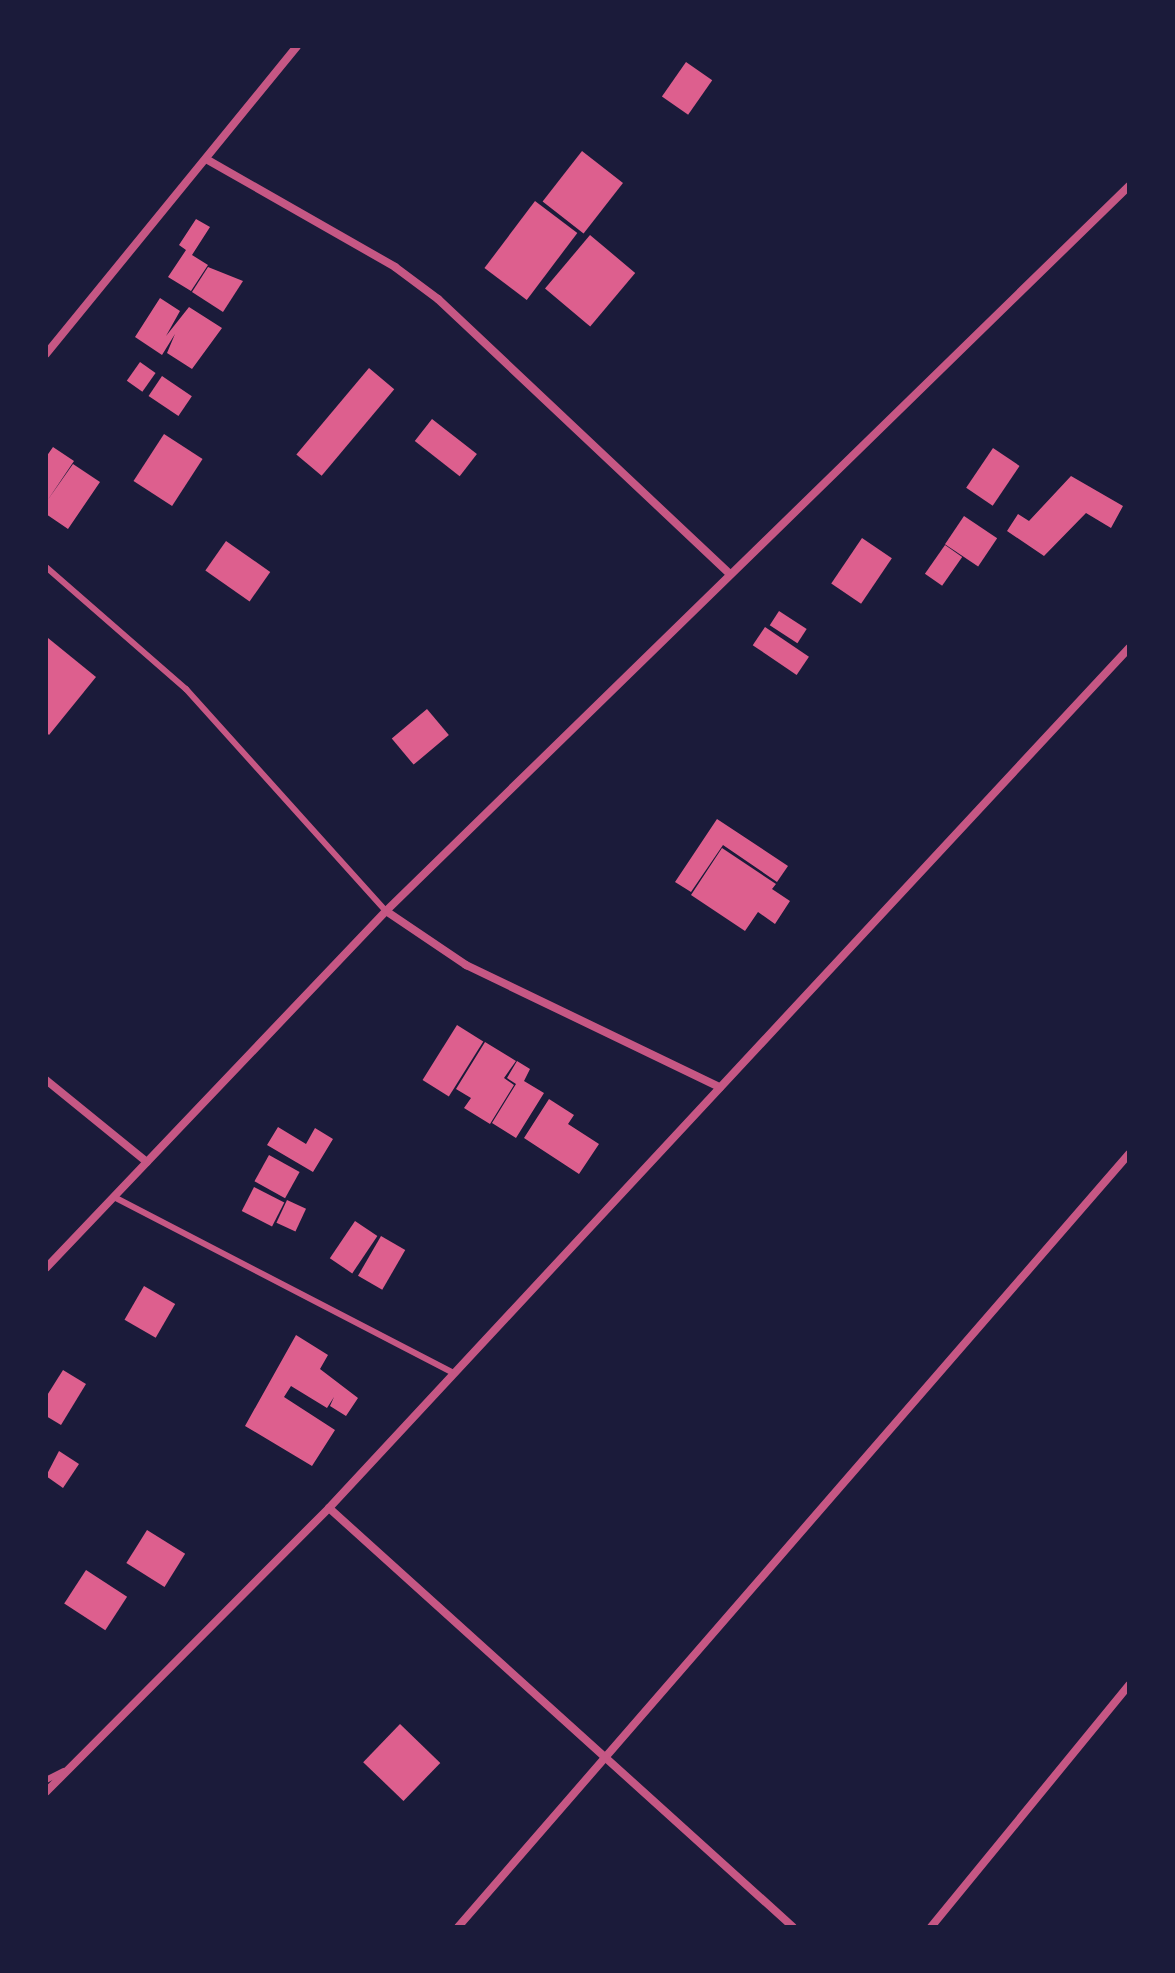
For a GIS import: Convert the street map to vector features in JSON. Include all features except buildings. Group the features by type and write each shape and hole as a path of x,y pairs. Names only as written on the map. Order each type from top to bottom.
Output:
{"street":[{"path":"46,354 297,46"},
{"path":"206,159 395,267 438,299 730,574"},
{"path":"46,1268 386,911 1129,186"},
{"path":"46,1792 329,1508 1129,648"},
{"path":"386,911 466,965 720,1087"},
{"path":"46,1080 147,1162"},
{"path":"458,1927 608,1760 1129,1154"},
{"path":"329,1508 793,1927"},
{"path":"931,1927 1129,1685"}],"lane":[{"path":"46,567 186,689 386,911"},
{"path":"114,1197 454,1373"},
{"path":"46,1780 64,1771"}]}
